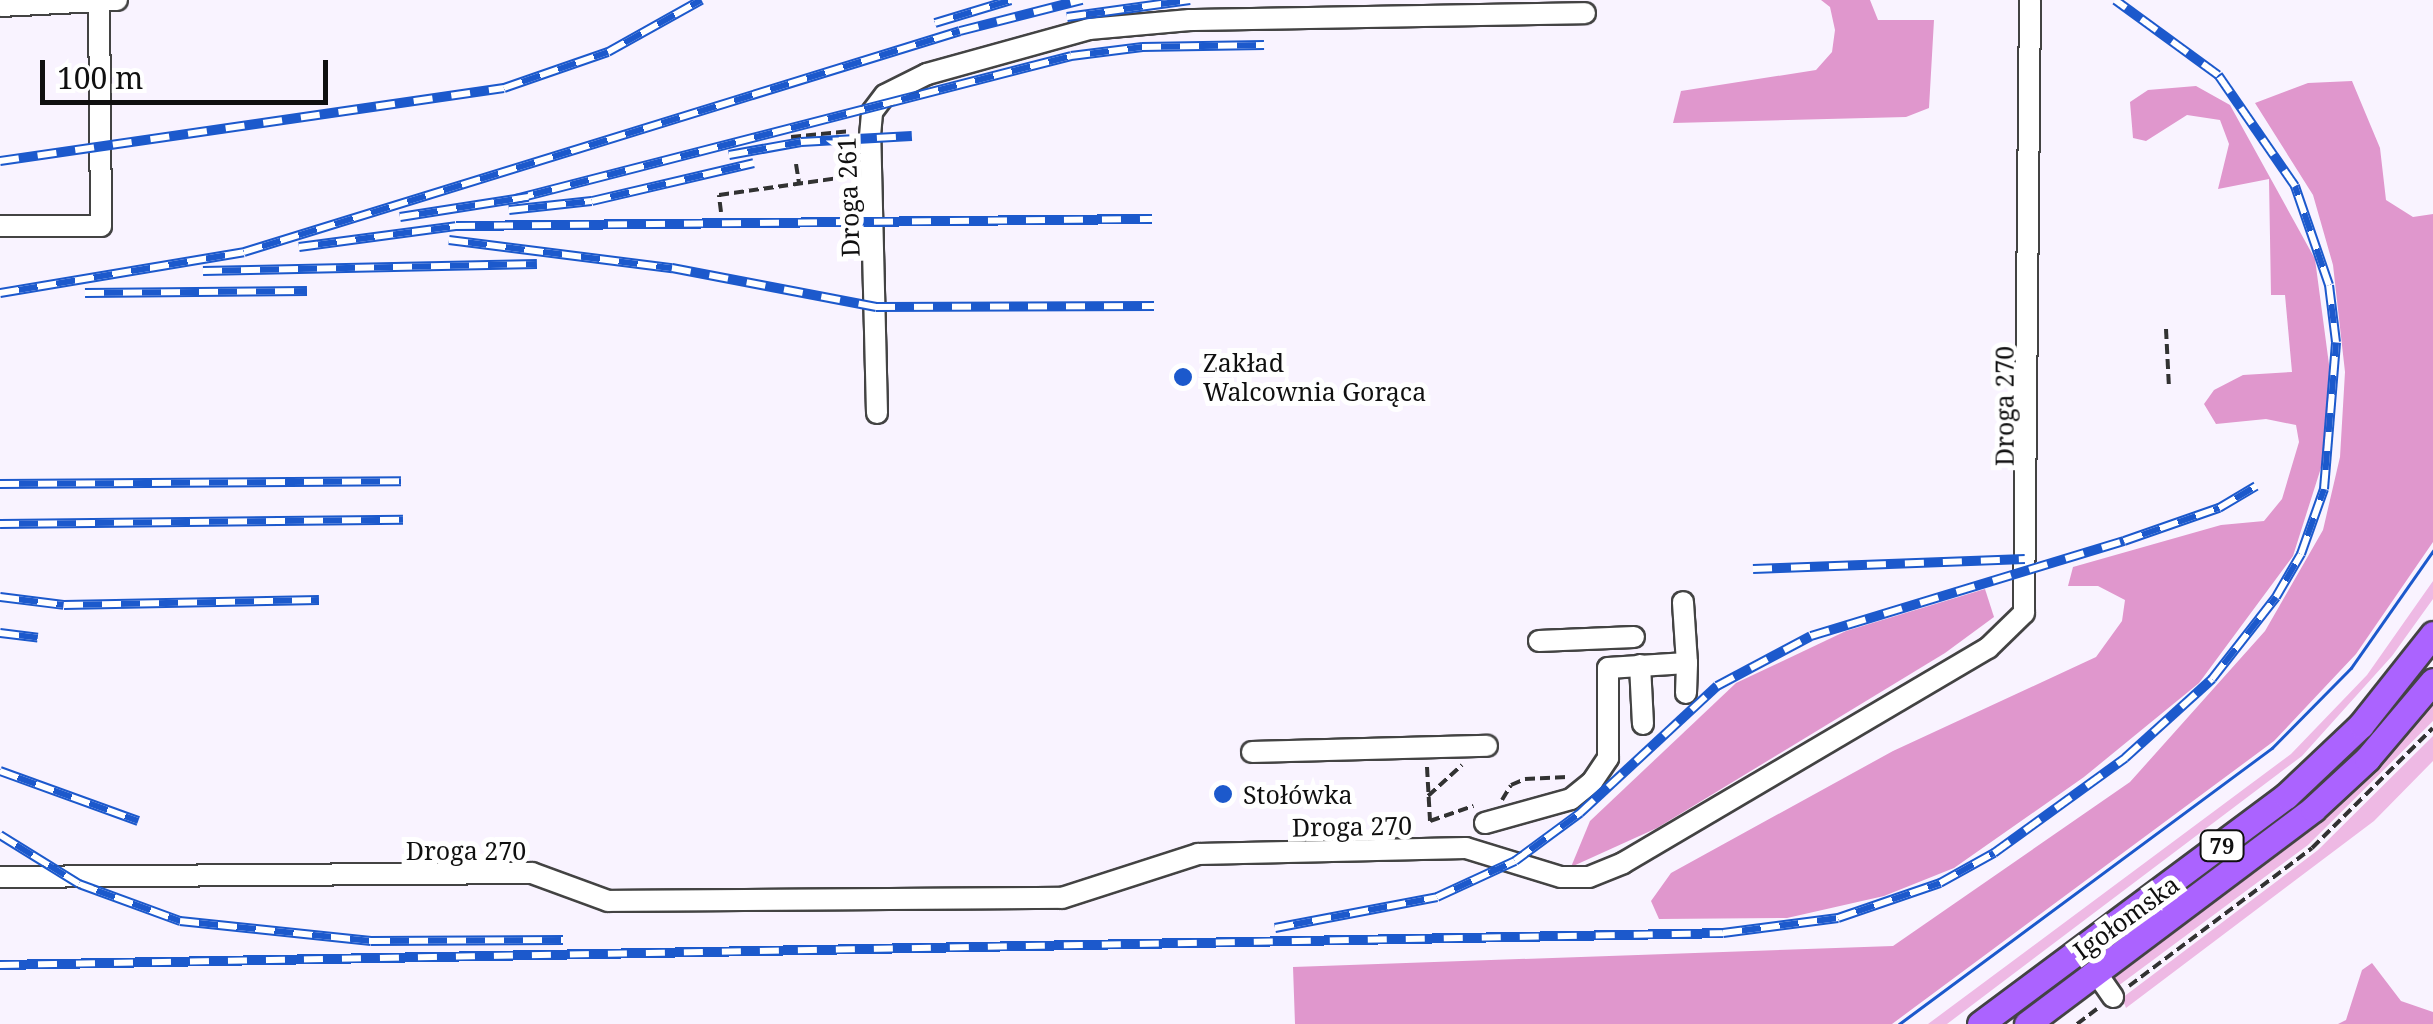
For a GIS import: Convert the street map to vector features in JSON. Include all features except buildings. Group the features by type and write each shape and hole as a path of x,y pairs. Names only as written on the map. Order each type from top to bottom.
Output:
{"main road":[{"name":"Igołomska","path":"1980,1024 2286,796 2371,714 2433,634"},
{"name":"Igołomska","path":"2027,1024 2327,797 2433,682"}],"lane":[{"path":"0,6 117,0"},
{"name":"Droga 270","path":"0,877 532,873 608,901 1062,898 1198,854 1466,848 1560,878 1590,877 1622,863 1988,648 2024,613 2030,0"},
{"path":"0,226 100,226 99,1"},
{"name":"Droga 261","path":"877,413 870,129 872,112 885,96 927,74 1089,29 1190,20 1585,12"},
{"path":"1683,602 1686,693"},
{"path":"1540,641 1634,638"},
{"path":"1485,815 1570,799 1592,782 1608,758 1608,668 1687,663"},
{"path":"1640,666 1643,724"},
{"path":"1252,752 1485,746"},
{"path":"2097,974 2113,997"}],"path":[{"path":"791,137 870,129"},
{"path":"796,164 799,184"},
{"path":"721,212 719,196 872,173"},
{"path":"2166,329 2169,388"},
{"path":"2077,1024 2312,848 2433,728"},
{"path":"1428,796 1485,746"},
{"path":"1426,747 1430,822 1485,815"},
{"path":"1501,806 1511,785 1525,779 1592,782"}],"shaded area":[{"path":"1821,0 1870,0 1878,20 1934,20 1929,108 1906,117 1673,123 1681,91 1816,70 1832,52 1835,30 1830,7"},
{"path":"2352,81 2380,148 2386,200 2413,217 2433,214 2433,542 2356,654 2274,741 1892,1024 1295,1024 1293,967 1893,946 2130,782 2265,631 2323,530 2340,457 2345,372 2333,265 2313,195 2255,103 2308,83"},
{"path":"2196,86 2230,105 2315,259 2330,372 2326,452 2293,556 2199,683 2084,777 1954,868 1884,896 1787,918 1659,919 1651,901 1671,873 1893,751 2096,657 2122,621 2125,600 2098,586 2068,586 2073,567 2221,525 2264,521 2282,499 2299,442 2296,425 2266,419 2216,424 2204,404 2214,390 2243,375 2292,372 2285,295 2271,295 2269,179 2218,189 2229,144 2220,120 2187,115 2146,141 2133,138 2130,102 2148,90"},
{"path":"2433,581 2433,599 2392,656 2302,756 1947,1024 1928,1024 2291,754 2367,675"},
{"path":"1985,589 1994,617 1945,653 1657,828 1571,867 1590,821 1736,683 1846,631"},
{"path":"2433,701 2433,721 2308,845 2114,989 2113,977 2321,819"},
{"path":"2433,736 2433,761 2374,821 2126,1008 2122,998 2318,850"},
{"path":"2372,963 2401,1001 2433,1012 2433,1024 2338,1024 2346,1020 2362,970"}],"tram line":[{"path":"1899,1024 2272,748 2351,668 2433,551"}],"railway":[{"path":"0,161 504,88 608,52 701,0"},
{"path":"935,23 1011,0"},
{"path":"0,293 244,252 960,31 1082,0"},
{"path":"1067,17 1190,0"},
{"path":"0,965 1723,933 1838,918 1940,883 1994,853 2125,758 2212,679 2276,597 2301,554 2324,489 2336,342 2329,285 2295,186 2218,75 2115,0"},
{"path":"515,199 1071,56 1142,47 1264,45"},
{"path":"729,155 801,142 912,136"},
{"path":"509,210 592,201 754,163"},
{"path":"400,217 528,197"},
{"path":"299,247 456,226 1152,219"},
{"path":"449,240 672,268 876,307 1154,306"},
{"path":"203,271 537,264"},
{"path":"85,293 307,291"},
{"path":"0,484 401,481"},
{"path":"1275,928 1437,897 1515,861 1580,813 1717,686 1811,636 2124,541 2219,508 2256,486"},
{"path":"0,524 403,520"},
{"path":"1753,569 2025,559"},
{"path":"0,597 64,605 319,600"},
{"path":"0,633 38,638"},
{"path":"0,771 138,821"},
{"path":"0,835 79,884 180,921 371,941 563,940"}],"place":[{"name":"Zakład Walcownia Gorąca","path":"1183,377"},
{"name":"Stołówka","path":"1223,794"}]}
